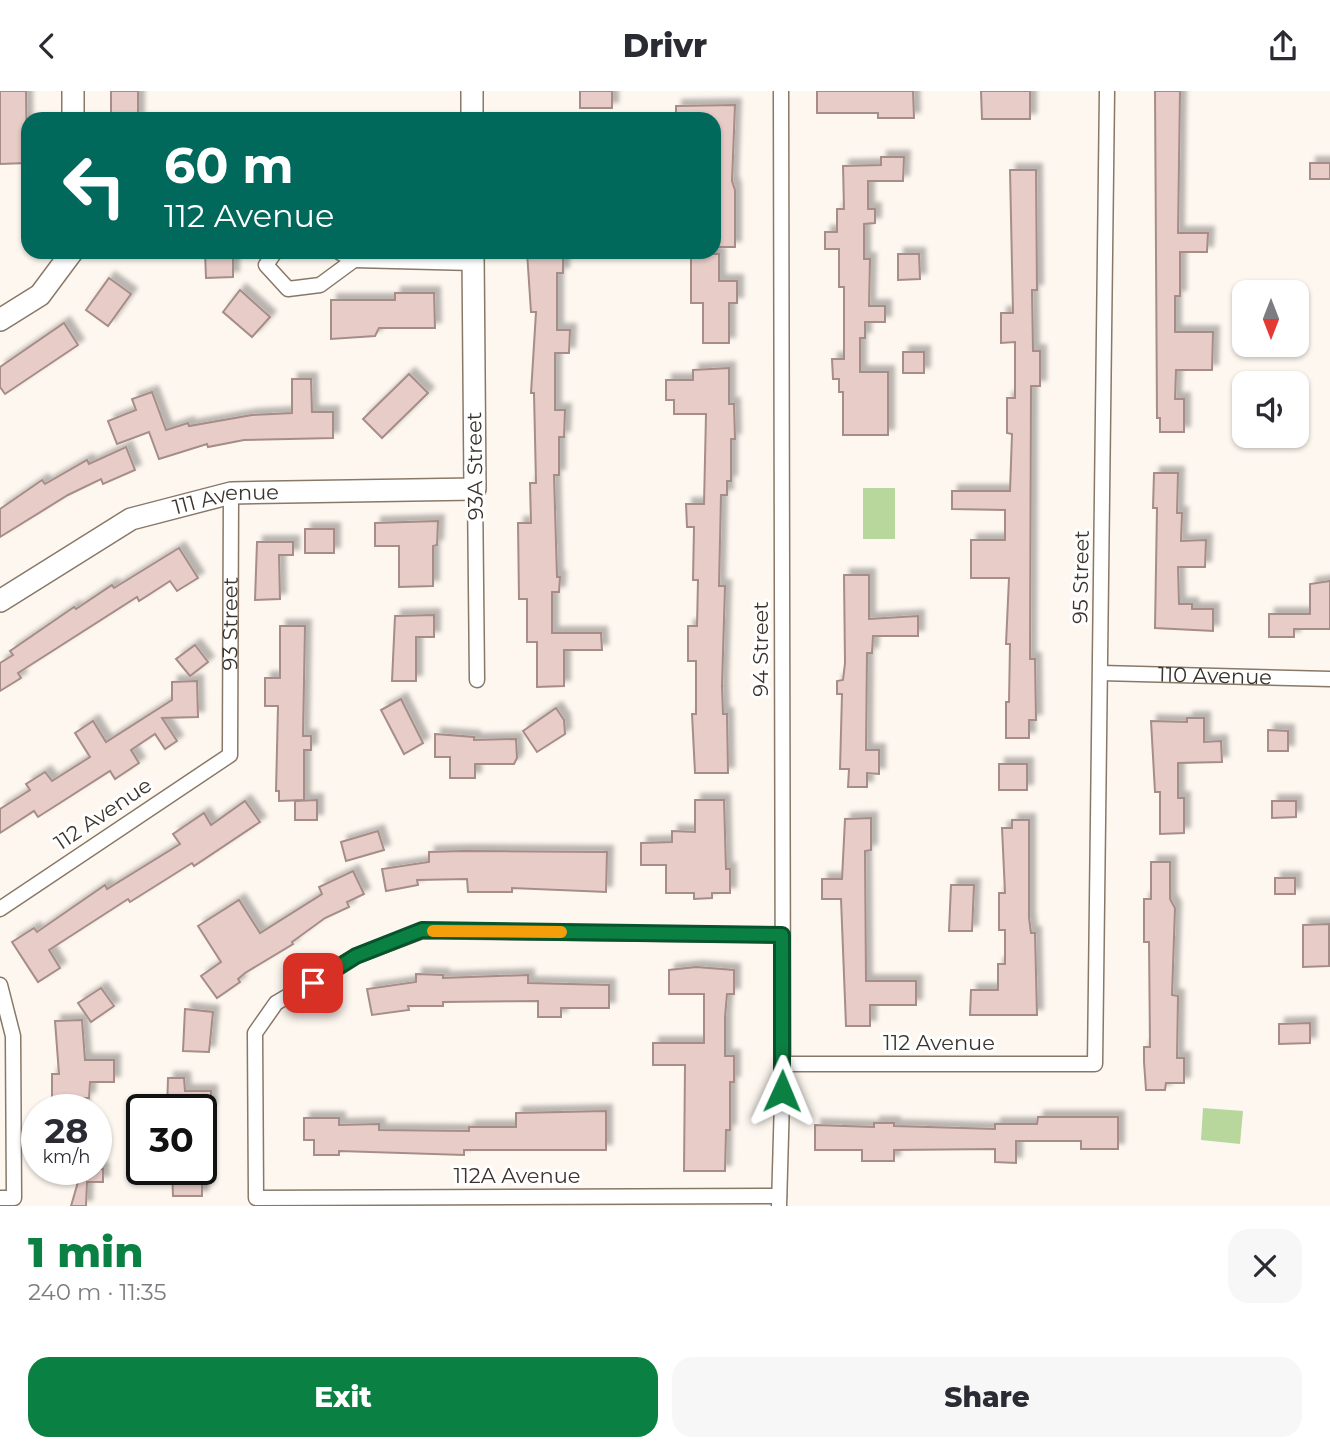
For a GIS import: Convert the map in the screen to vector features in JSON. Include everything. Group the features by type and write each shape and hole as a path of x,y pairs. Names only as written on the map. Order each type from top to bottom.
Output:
{"street":[{"path":"73,91 73,112"},
{"path":"472,91 472,112"},
{"name":"94 Street","path":"779,1201 783,1064 781,91"},
{"name":"95 Street","path":"1096,1064 1107,91"},
{"path":"0,320 40,295 67,259"},
{"path":"270,259 266,265 288,289 320,285 354,260 394,259"},
{"name":"93A Street","path":"473,259 477,680"},
{"name":"111 Avenue","path":"0,601 131,519 230,493 475,489"},
{"name":"93 Street","path":"230,493 230,755"},
{"name":"110 Avenue","path":"1101,673 1330,679"},
{"name":"112 Avenue","path":"0,909 230,755"},
{"name":"112A Avenue","path":"779,1201 256,1198 256,1033 276,1003 356,956 422,930 782,935"},
{"path":"0,985 13,1036 7,1198"},
{"name":"112 Avenue","path":"783,1064 1096,1064"}],"green space":[{"path":"863,488 895,488 895,539 863,539"},
{"path":"1203,1108 1243,1111 1240,1144 1201,1140"}],"building":[{"path":"0,91 26,91 26,112 21,112 21,163 0,164"},
{"path":"111,91 138,91 138,112 111,112"},
{"path":"580,91 612,91 612,108 580,108"},
{"path":"817,91 913,91 914,118 878,118 878,113 817,113"},
{"path":"981,91 1030,91 1030,119 982,119"},
{"path":"1155,91 1180,91 1178,233 1208,233 1207,252 1180,252 1180,296 1175,296 1175,332 1213,332 1212,370 1176,370 1175,399 1184,399 1184,432 1160,432 1160,418 1157,418"},
{"path":"735,105 732,181 735,190 735,247 721,247 721,112 676,112 676,106"},
{"path":"881,157 904,157 903,181 868,181 868,209 875,209 875,223 864,224 864,259 870,259 869,306 885,306 885,322 865,322 865,338 860,338 860,372 888,372 888,435 843,435 843,392 839,392 839,379 833,379 832,359 844,359 844,287 839,287 839,249 825,249 825,232 837,232 837,209 844,209 843,166 881,165"},
{"path":"1310,163 1330,163 1330,179 1310,179"},
{"path":"1010,170 1036,170 1037,290 1032,290 1033,351 1040,351 1040,386 1031,386 1030,659 1035,659 1036,720 1029,720 1029,738 1006,738 1006,702 1009,702 1010,644 1006,644 1009,578 971,578 971,540 1005,540 1005,510 952,509 952,491 1010,491 1012,434 1007,433 1007,398 1015,398 1015,342 1001,343 1001,313 1013,313"},
{"path":"898,254 919,254 920,279 898,280"},
{"path":"205,259 233,259 233,277 206,278"},
{"path":"527,259 563,259 563,273 557,273 557,330 570,330 569,353 555,353 555,410 565,410 564,437 559,437 559,475 554,475 557,577 560,577 559,592 552,592 552,633 601,633 602,650 564,650 564,686 537,687 537,642 527,642 527,599 519,599 518,523 531,523 530,483 536,483 534,393 531,393 536,312 531,312"},
{"path":"691,259 719,259 719,281 737,281 737,303 729,303 729,343 703,343 703,303 691,303"},
{"path":"109,278 131,294 108,326 86,310"},
{"path":"240,290 270,317 252,337 223,312"},
{"path":"395,293 434,293 435,328 379,328 375,336 331,339 331,300 395,300"},
{"path":"64,323 78,345 5,394 0,387 0,367"},
{"path":"903,352 924,352 924,373 903,373"},
{"path":"729,368 729,404 734,404 735,439 731,439 731,481 727,481 727,495 721,495 719,586 725,586 722,686 723,714 727,714 728,773 695,773 692,714 696,714 696,661 688,661 688,626 697,626 698,580 693,580 694,527 687,527 686,504 704,504 706,414 674,414 674,400 666,400 666,380 693,380 693,370"},
{"path":"409,374 428,393 382,438 363,419"},
{"path":"292,379 311,379 312,412 333,412 333,438 244,440 208,447 207,444 159,459 149,432 117,444 108,421 136,410 132,399 152,392 166,430 188,423 189,426 252,415 292,413"},
{"path":"126,447 135,470 103,484 101,479 68,495 0,537 0,509 42,480 45,484 87,460 89,464"},
{"path":"1154,473 1178,473 1177,513 1182,513 1181,541 1206,540 1205,567 1178,567 1179,604 1192,604 1192,609 1213,609 1213,631 1155,628 1157,508 1153,508"},
{"path":"438,521 437,545 433,546 433,586 399,587 399,546 375,546 375,523"},
{"path":"305,529 334,529 334,553 305,553"},
{"path":"257,542 293,542 293,555 279,555 280,599 255,600"},
{"path":"179,548 198,578 177,591 170,581 139,601 137,597 18,673 21,678 0,691 0,663 13,655 10,651 74,607 76,609 112,585 114,588"},
{"path":"844,575 869,575 869,619 918,616 918,636 873,636 872,653 867,653 866,750 879,750 879,774 867,773 867,787 848,787 849,769 840,769 842,694 837,694 837,681 843,680 845,663"},
{"path":"1330,581 1330,629 1294,629 1294,637 1269,637 1269,614 1310,614 1310,584"},
{"path":"434,615 434,637 416,637 416,681 392,681 395,616"},
{"path":"280,626 305,626 303,736 311,736 311,750 304,750 304,800 279,801 279,791 276,791 278,706 265,706 265,678 280,678"},
{"path":"195,645 208,662 190,676 176,659"},
{"path":"197,681 198,717 162,718 177,741 165,749 155,734 131,750 139,763 115,779 110,771 38,817 34,811 0,833 0,809 30,790 26,784 45,772 52,781 90,757 75,733 93,721 106,742 172,700 172,682"},
{"path":"401,699 423,743 404,754 381,710"},
{"path":"556,708 564,720 565,734 537,752 523,731"},
{"path":"1187,718 1204,718 1204,742 1221,741 1222,762 1178,763 1178,798 1184,798 1184,833 1160,834 1160,792 1155,792 1151,721 1187,722"},
{"path":"1268,730 1288,731 1288,751 1268,751"},
{"path":"435,734 474,737 474,740 516,739 517,758 514,764 475,764 475,778 450,778 450,757 435,757"},
{"path":"999,764 1027,764 1027,790 999,790"},
{"path":"317,800 317,820 295,820 295,801"},
{"path":"695,800 724,800 726,869 730,869 730,893 712,893 712,898 694,899 694,893 666,893 666,865 641,865 641,843 672,842 672,831 695,832"},
{"path":"245,801 260,822 194,866 192,863 130,902 128,899 49,950 60,968 38,982 12,942 34,928 37,932 105,885 107,889 180,844 173,834 204,813 211,825"},
{"path":"1272,801 1296,801 1296,817 1272,818"},
{"path":"871,818 871,850 865,851 866,981 916,981 916,1005 870,1005 870,1026 846,1026 841,899 822,899 822,879 842,879 845,819"},
{"path":"1012,820 1029,820 1029,918 1031,933 1035,933 1037,1015 970,1015 971,990 998,990 998,964 1005,964 1005,930 999,930 999,893 1005,893 1002,828 1012,828"},
{"path":"378,831 384,850 346,861 341,842"},
{"path":"429,852 607,852 606,892 512,888 512,892 468,892 467,879 417,880 418,885 386,891 382,869 429,862"},
{"path":"1151,862 1170,862 1170,899 1175,908 1172,995 1178,996 1177,1058 1184,1058 1184,1083 1166,1083 1165,1090 1146,1090 1144,1062 1144,1047 1150,1047 1149,942 1144,942 1144,899 1151,899"},
{"path":"353,871 364,894 347,902 349,907 325,918 292,942 293,944 245,973 238,979 240,982 217,998 201,976 221,962 198,926 239,900 260,933 322,894 319,887"},
{"path":"1275,878 1295,878 1295,894 1275,894"},
{"path":"951,885 974,885 972,931 949,931"},
{"path":"1329,924 1329,966 1303,967 1303,925"},
{"path":"696,967 734,970 734,994 727,994 725,1017 725,1056 734,1056 734,1082 730,1082 730,1130 726,1130 725,1171 684,1171 685,1065 653,1065 653,1043 704,1043 704,994 669,994 669,970"},
{"path":"416,974 443,975 443,978 528,975 528,983 609,985 609,1008 561,1008 561,1017 538,1017 538,1001 443,1002 443,1006 408,1006 409,1010 372,1015 367,989 416,982"},
{"path":"101,988 114,1006 91,1022 78,1003"},
{"path":"185,1009 213,1012 209,1052 183,1051"},
{"path":"82,1020 85,1060 114,1060 114,1082 90,1082 89,1094 52,1094 52,1074 59,1074 55,1021"},
{"path":"1310,1023 1310,1043 1279,1044 1279,1024"},
{"path":"168,1078 184,1078 185,1091 211,1091 211,1094 167,1094"},
{"path":"606,1111 606,1150 464,1150 464,1155 339,1151 339,1155 314,1155 314,1140 304,1140 304,1118 339,1118 339,1125 379,1124 379,1130 469,1131 469,1127 516,1127 516,1113"},
{"path":"1038,1117 1118,1117 1118,1149 1081,1149 1081,1141 1016,1141 1016,1163 995,1162 995,1149 894,1150 894,1161 862,1161 862,1150 815,1150 815,1125 874,1127 874,1123 894,1123 894,1126 995,1129 995,1124 1037,1124"},
{"path":"77,1185 87,1185 86,1206 71,1206"},
{"path":"173,1185 202,1185 202,1196 173,1196"}],"slow traffic":[{"path":"433,931 561,932"}],"route":[{"path":"313,983 356,956 422,930 782,935 782,1091"}]}
